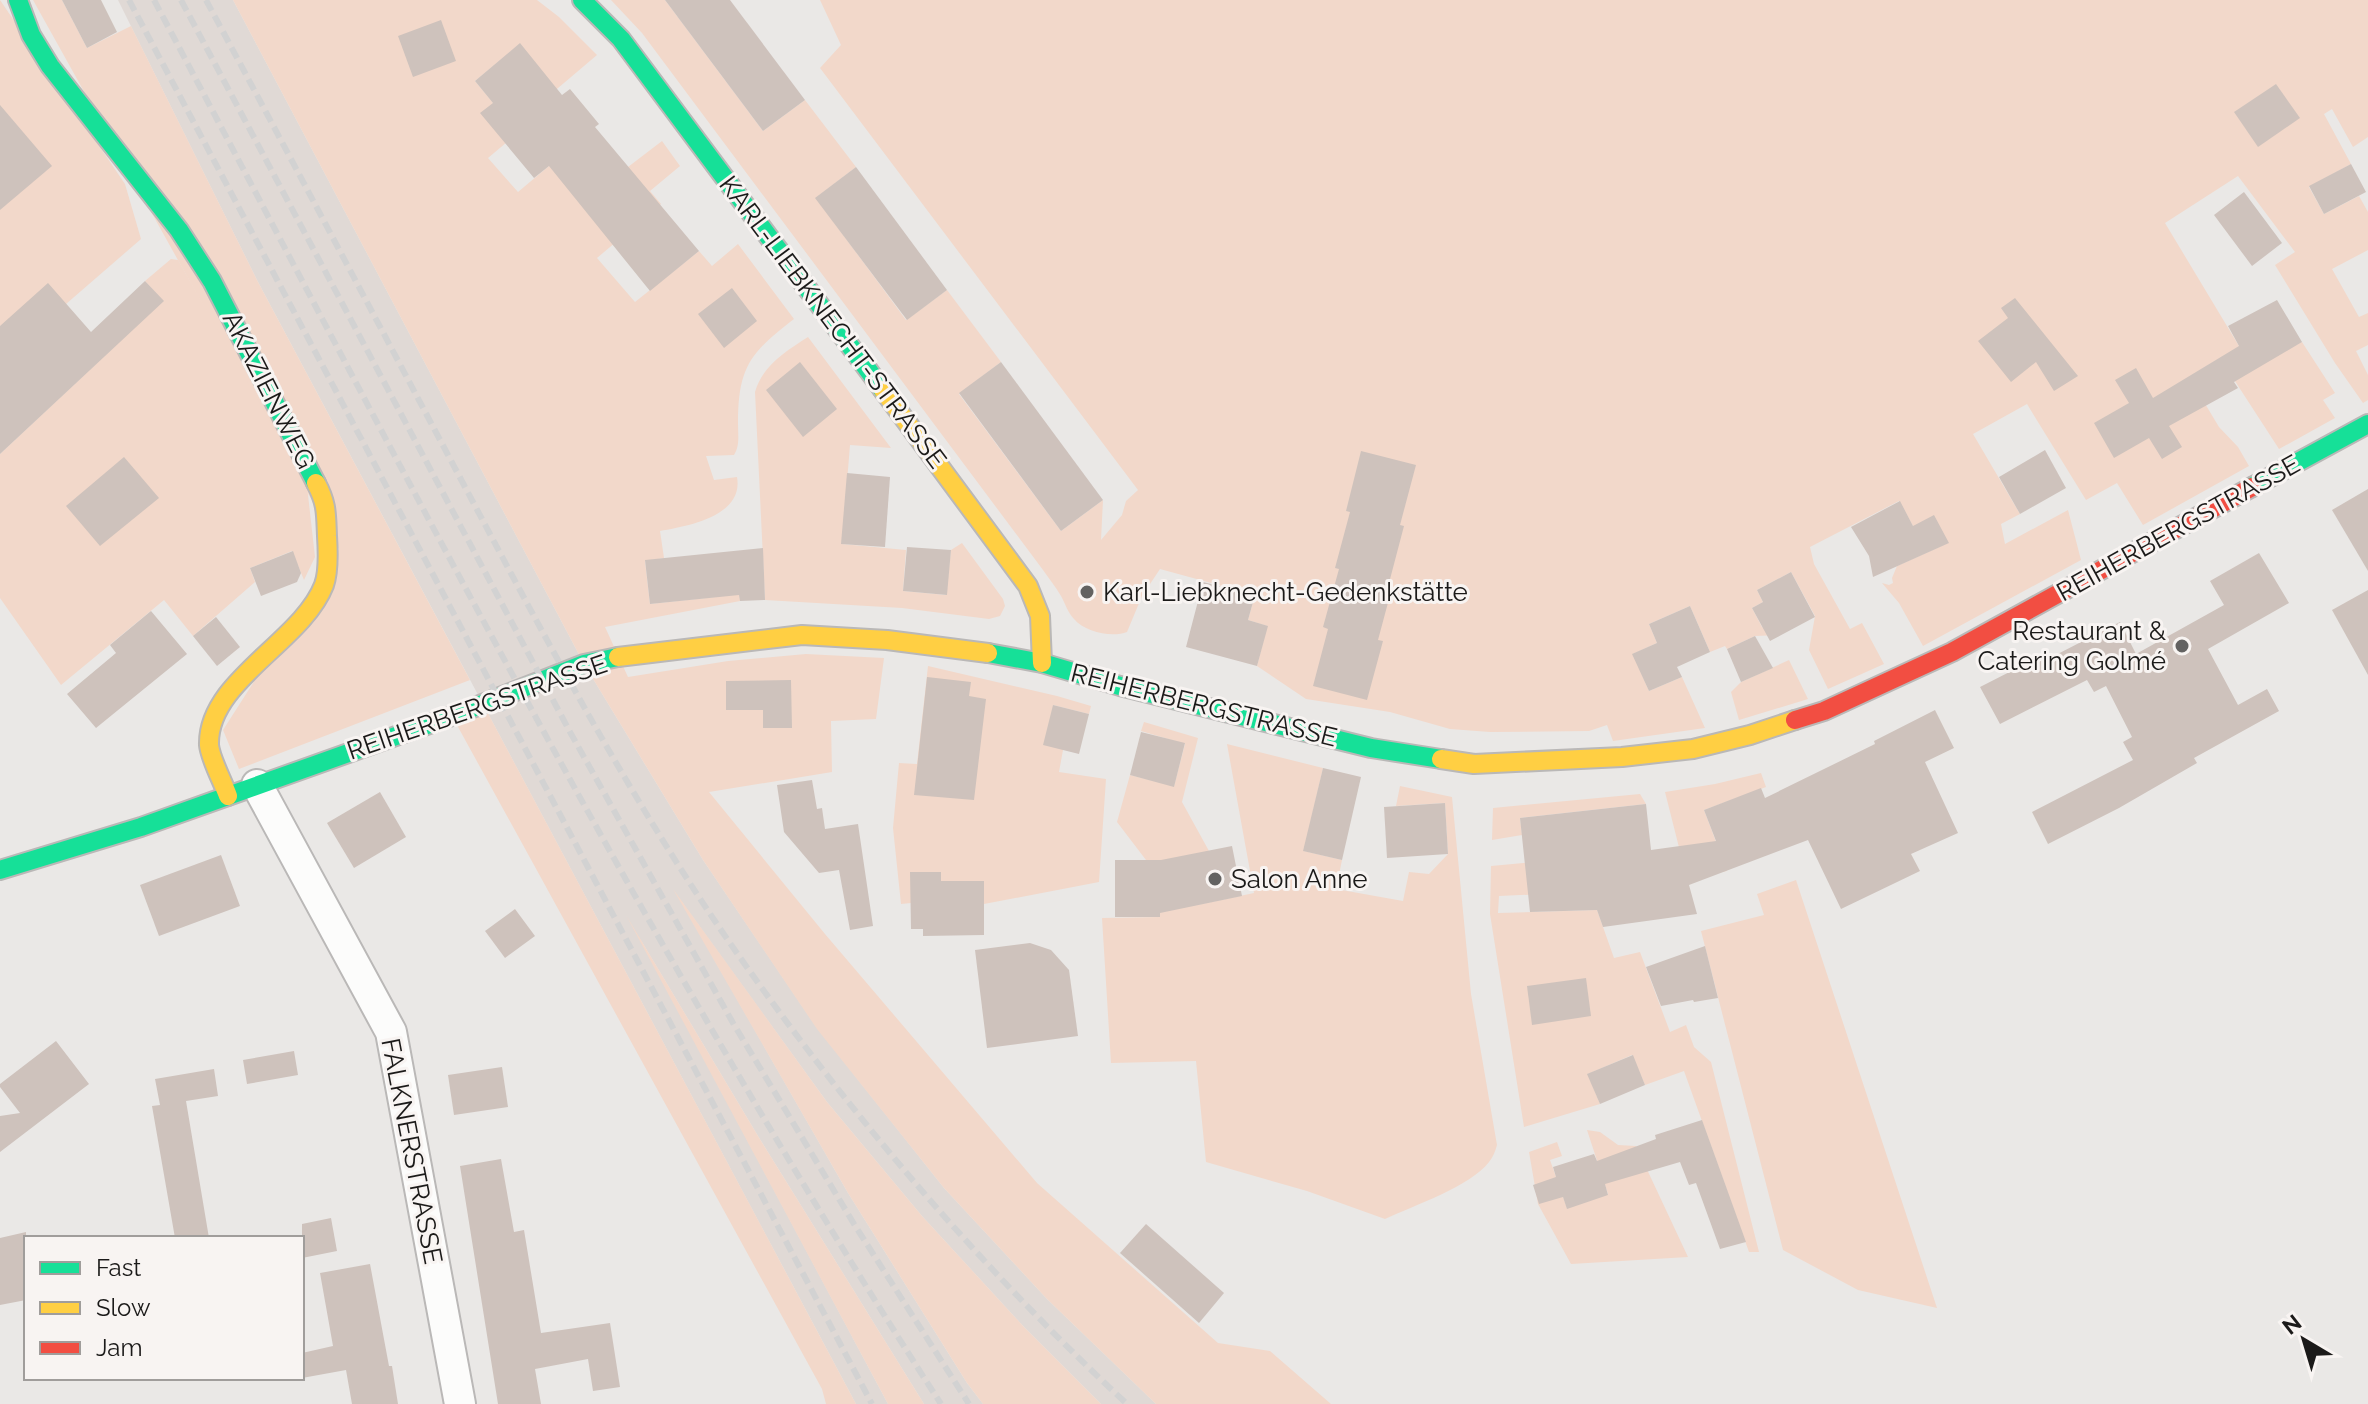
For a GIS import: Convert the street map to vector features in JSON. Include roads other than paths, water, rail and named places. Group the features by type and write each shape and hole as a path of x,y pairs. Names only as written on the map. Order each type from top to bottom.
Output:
{"street":[{"name":"AKAZIENWEG","path":"18,0 31,35 50,66 179,230 212,281 325,500 328,550 324,584 302,620 236,684 214,715 209,746 228,796"},
{"name":"KARL-LIEBKNECHT-STRASSE","path":"582,0 621,39 1020,573 1034,594 1042,616 1042,663"},
{"name":"REIHERBERGSTRASSE","path":"0,870 141,827 452,716 584,664 802,635 887,640 985,652 1042,663 1120,686 1371,748 1474,764 1622,757 1693,749 1750,735 1824,711 1952,652 2368,424"},
{"name":"FALKNERSTRASSE","path":"257,785 391,1032 460,1404"}],"railway":[{"path":"129,0 872,1404"},
{"path":"154,0 436,534 630,887 834,1234 941,1404"},
{"path":"181,0 570,732 733,1023 854,1224 969,1404"},
{"path":"206,0 562,667 629,785 701,900 782,1016 921,1190 1021,1300 1127,1404"}],"place":[{"name":"Karl-Liebknecht-Gedenkstätte","path":"1087,592"},
{"name":"Restaurant & Catering Golmé","path":"2182,646"},
{"name":"Salon Anne","path":"1215,879"}]}
